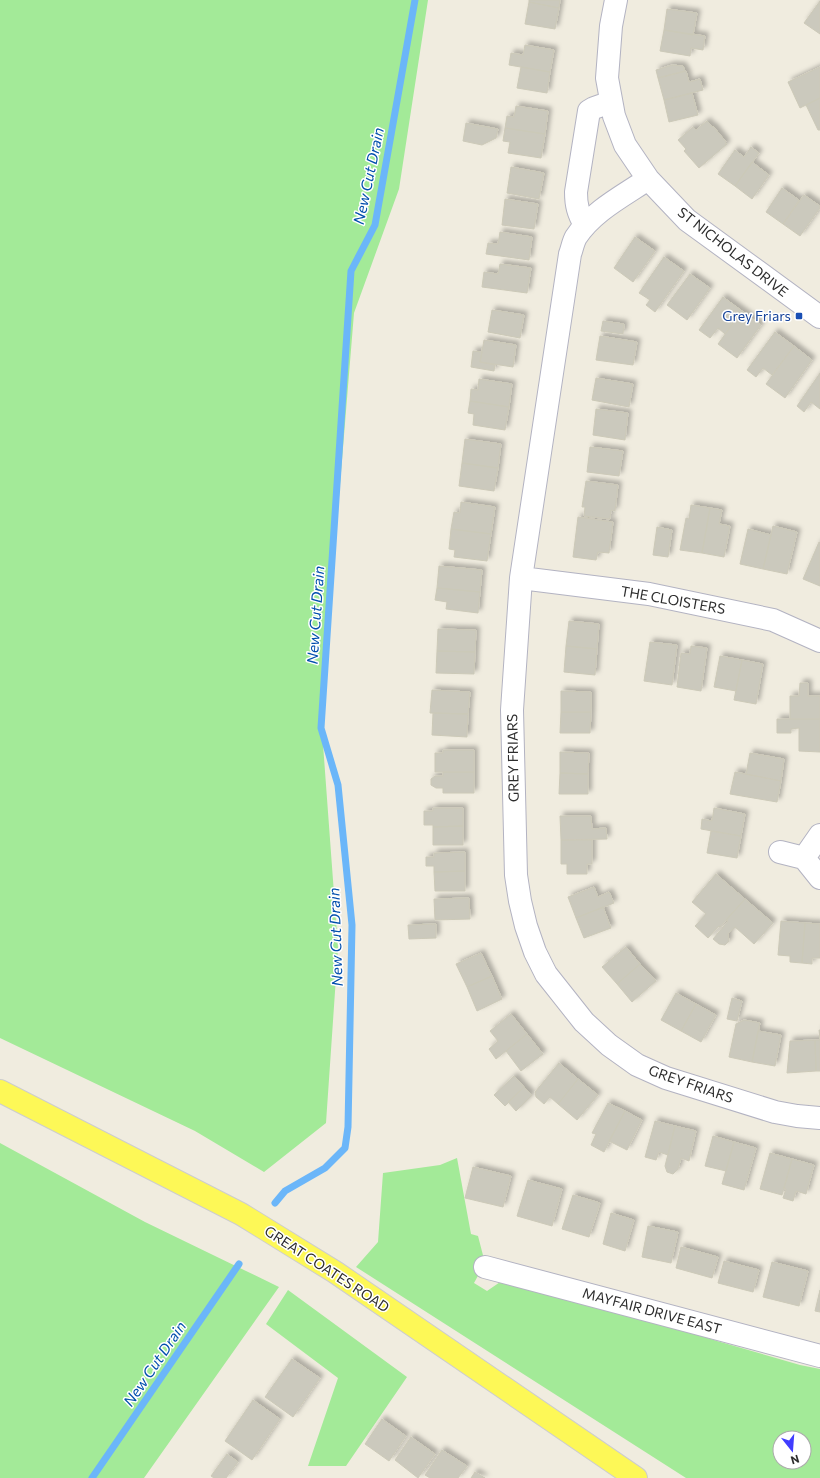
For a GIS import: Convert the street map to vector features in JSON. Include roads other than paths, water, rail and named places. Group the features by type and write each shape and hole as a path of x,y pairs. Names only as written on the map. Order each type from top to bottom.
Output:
{"main road":[{"name":"GREAT COATES ROAD","path":"0,1091 208,1196 261,1226 335,1272 636,1478"}],"street":[{"name":"ST NICHOLAS DRIVE","path":"616,0 611,26 607,78 614,116 625,145 648,179 687,220 820,318"},
{"path":"586,225 578,214 576,192 590,111 611,102"},
{"name":"GREY FRIARS","path":"648,179 599,213 586,225 575,238 570,254 521,578 512,710 516,875 520,901 526,926 535,952 546,974 584,1022 609,1045 637,1065 666,1078 774,1112 820,1118"},
{"name":"THE CLOISTERS","path":"521,578 657,596 773,620 820,641"},
{"path":"804,858 820,835"},
{"path":"780,852 804,858 820,878"},
{"name":"MAYFAIR DRIVE EAST","path":"485,1267 820,1356"}],"waterway":[{"name":"New Cut Drain","path":"275,1203 285,1191 325,1168 345,1148 348,1127 352,925 338,785 321,728 351,271 375,225 415,0"},
{"name":"New Cut Drain","path":"92,1478 239,1264"}],"place":[{"name":"Grey Friars","path":"799,316"}]}
